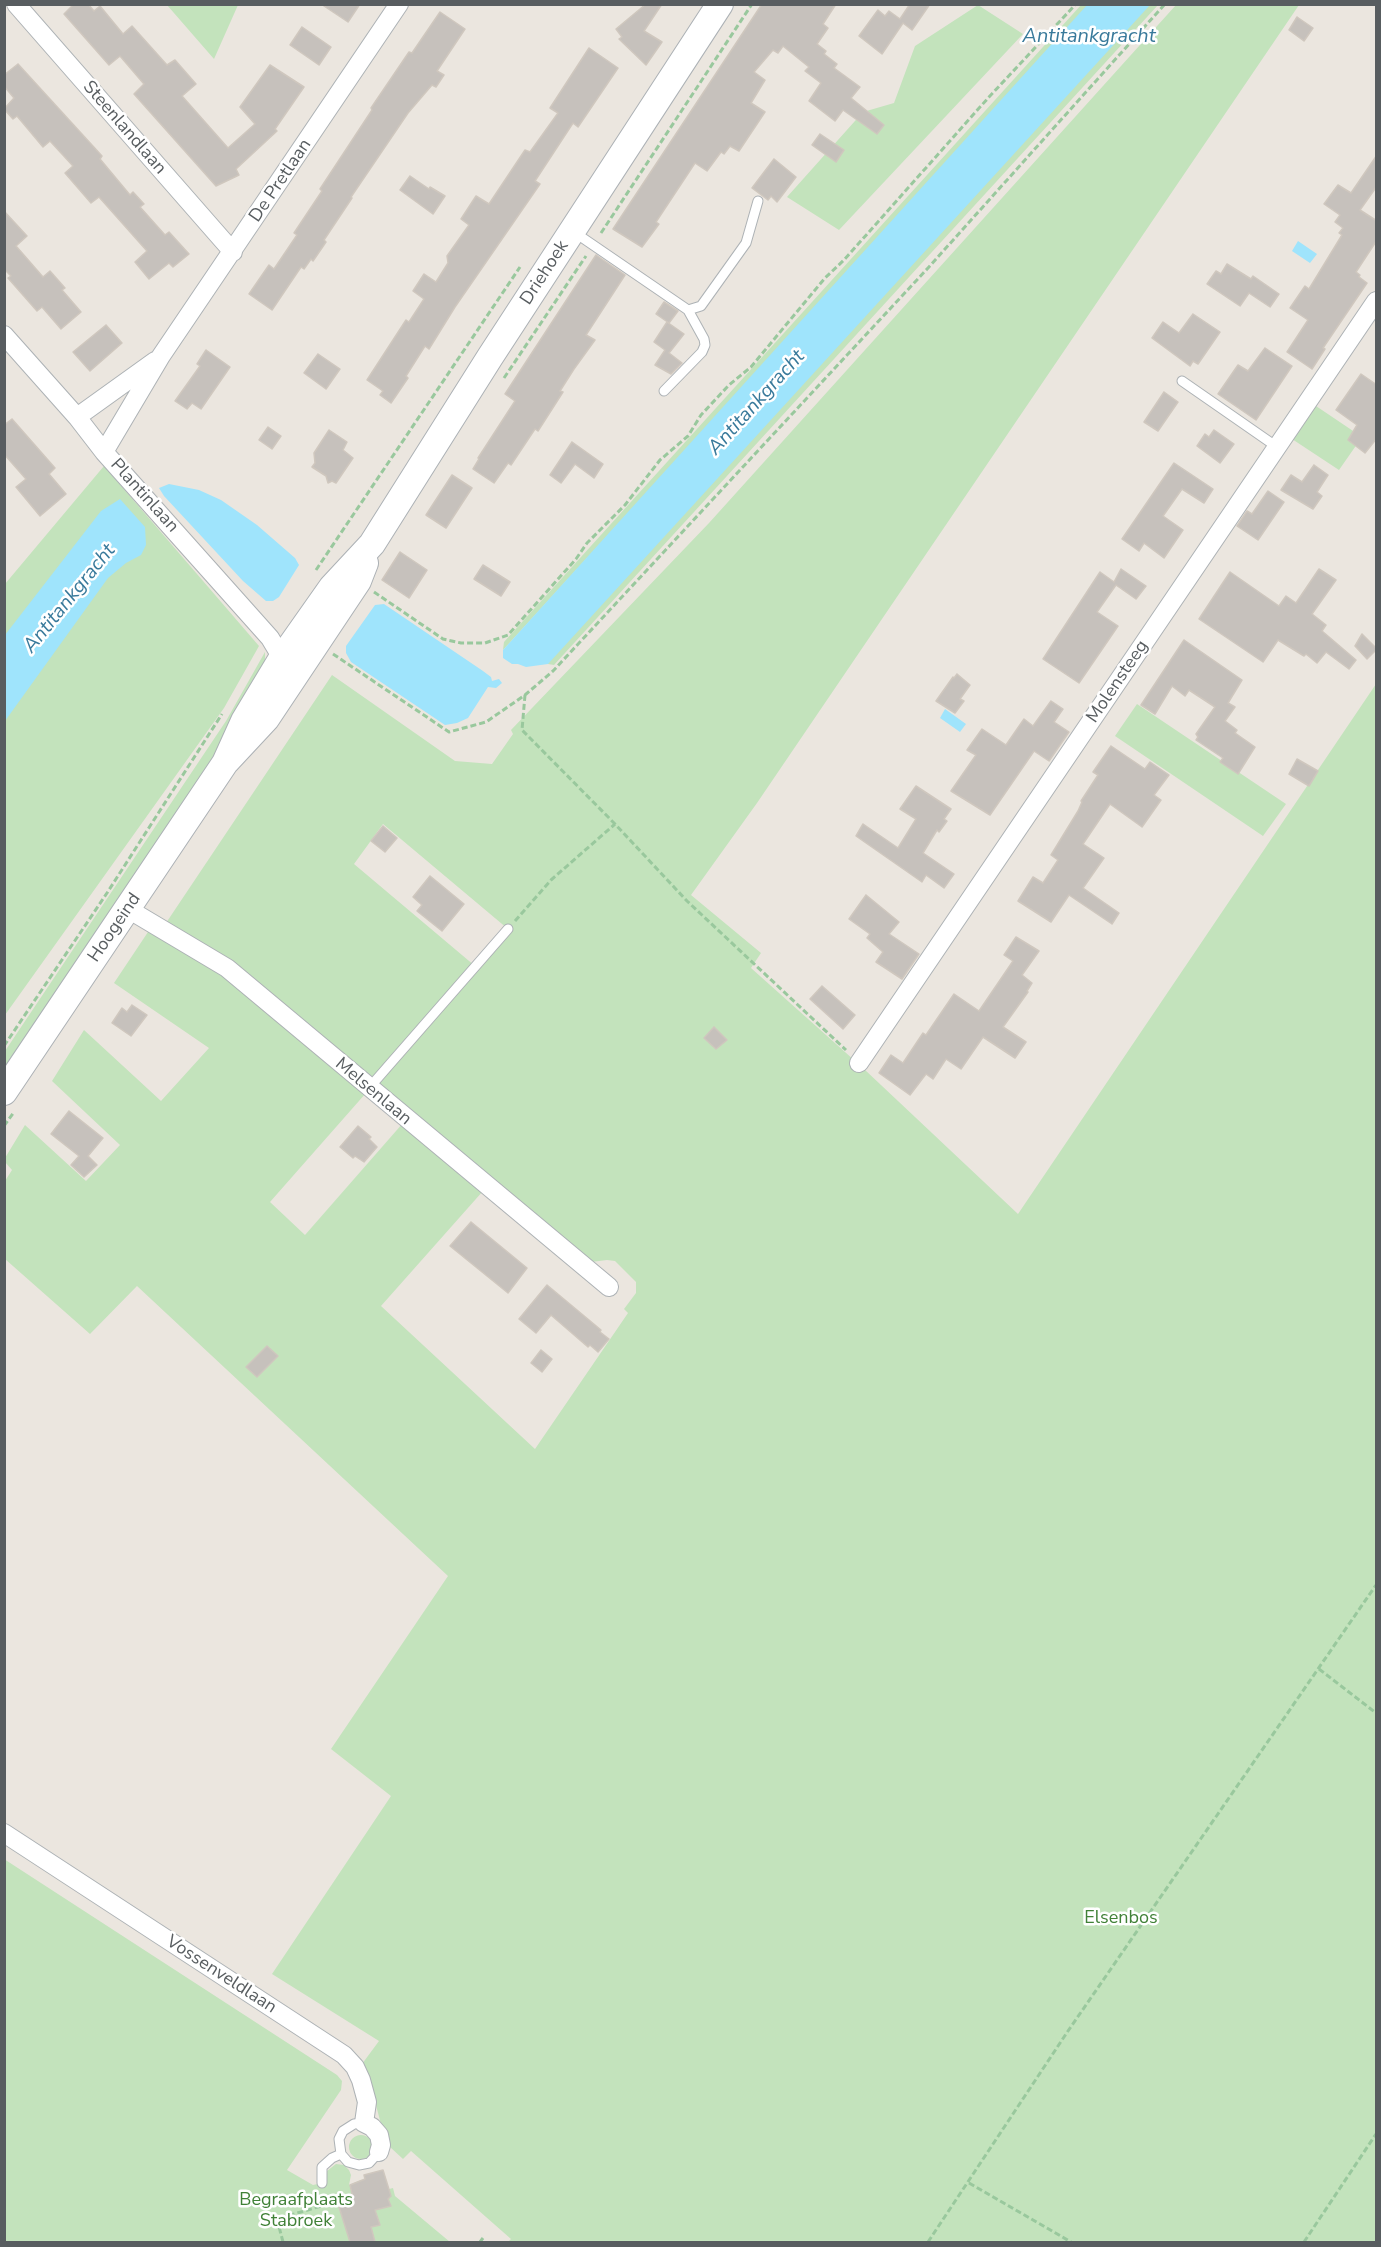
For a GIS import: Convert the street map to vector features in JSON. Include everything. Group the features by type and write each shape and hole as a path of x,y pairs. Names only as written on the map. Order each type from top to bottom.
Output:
{"main road":[{"name":"Driehoek","path":"290,664 327,593 372,544 720,4"},
{"name":"Driehoek","path":"290,664 317,643 358,581 372,544"},
{"name":"Hoogeind","path":"4,1092 225,764 244,721 290,664"}],"street":[{"name":"Steenlandlaan","path":"16,4 233,252"},
{"name":"De Pretlaan","path":"104,452 161,356 399,4"},
{"name":"Molensteeg","path":"859,1063 1377,301"},
{"name":"Plantinlaan","path":"4,335 77,417 104,452 270,638 290,664"},
{"name":"De Pretlaan","path":"77,417 161,356"},
{"name":"Melsenlaan","path":"128,909 227,968 609,1287"},
{"name":"Vossenveldlaan","path":"4,1833 344,2055 355,2067 365,2092 367,2102 364,2123"},
{"path":"364,2123 372,2127 379,2135 381,2145 379,2152"}],"lane":[{"path":"688,310 700,306 746,243 758,201"},
{"path":"572,231 688,310 705,345 702,352 664,391"},
{"path":"1182,381 1277,447"},
{"path":"369,1088 508,929"},
{"path":"364,2123 354,2124 343,2131 339,2139 341,2154 348,2162 359,2165 369,2163 379,2152"},
{"path":"322,2183 322,2167 341,2154"}],"path":[{"path":"502,382 752,4"},
{"path":"366,586 443,639 461,643 485,643 508,635 576,559 587,543 626,505 660,459 688,436 701,415 729,385 751,367 825,278 844,260 988,97 1076,4"},
{"path":"317,643 449,732 486,722 525,695 558,666 928,268 1165,4"},
{"path":"313,576 527,258"},
{"path":"525,695 522,730 687,901 859,1063"},
{"path":"4,1046 107,893 226,707"},
{"path":"508,929 551,880 615,824"},
{"path":"928,2242 1068,2031 1377,1585"},
{"path":"1319,1669 1377,1713"},
{"path":"1304,2242 1377,2134"},
{"path":"969,2183 1071,2242"},
{"path":"283,2242 277,2219 328,2204"},
{"path":"480,2242 483,2238"}],"green space":[{"path":"167,5 238,5 214,59"},
{"path":"978,5 1023,34 839,230 787,197 863,112 894,103 915,46"},
{"path":"1081,5 1094,5 503,650 504,642"},
{"path":"1143,5 1158,5 554,665 548,664 548,658"},
{"name":"Elsenbos","path":"1176,5 1299,5 757,803 691,895 761,953 751,968 864,1069 1018,1214 1376,684 1376,2242 508,2242 511,2239 411,2151 403,2159 390,2147 382,2128 368,2075 362,2064 379,2041 272,1974 391,1796 331,1749 448,1576 137,1286 90,1334 5,1259 5,1181 12,1170 5,1162 5,1158 25,1125 86,1181 120,1145 52,1081 84,1030 161,1101 209,1048 114,983 150,929 214,965 366,1093 270,1202 305,1235 403,1123 483,1191 381,1306 535,1449 628,1313 624,1309 636,1293 636,1282 615,1261 591,1262 166,923 332,675 455,761 492,764 513,734 511,730 709,523","holes":["383,824 508,929 475,966 354,864"]},
{"path":"1316,406 1362,437 1339,470 1292,439"},
{"path":"104,466 259,646 224,708 5,1015 5,584"},
{"path":"265,652 265,664 226,742 5,1070 5,1051 226,721"},
{"path":"1137,704 1286,804 1263,836 1115,736"},
{"name":"Begraafplaats Stabroek","path":"4,1859 337,2075 342,2081 341,2090 287,2170 313,2185 327,2182 327,2171 336,2164 344,2165 351,2175 349,2185 361,2180 365,2181 364,2175 383,2170 389,2189 393,2188 395,2196 450,2242 5,2242"},
{"path":"361,2135 369,2139 373,2147 369,2155 361,2159 353,2155 349,2147 353,2139"}],"water":[{"name":"Antitankgracht","path":"1087,5 1150,5 548,664 526,667 512,664 503,658 503,650"},
{"path":"1298,241 1317,254 1310,263 1292,251"},
{"path":"169,484 199,490 221,500 257,525 295,558 299,565 279,597 273,601 266,601 243,581 164,496 159,488"},
{"name":"Antitankgracht","path":"120,499 145,527 146,545 141,555 126,563 108,578 5,721 5,635 101,511"},
{"path":"384,604 483,671 491,677 492,681 499,679 502,683 496,688 488,687 468,718 445,725 351,662 346,653 346,646 375,605"},
{"path":"945,709 966,724 960,732 940,718"}],"building":[{"path":"74,4 88,4 94,11 100,6 123,34 132,26 167,65 175,60 196,84 182,96 228,148 255,124 240,107 270,65 304,87 275,129 277,131 236,169 239,175 216,186 134,94 144,84 120,56 109,65 64,14"},
{"path":"321,4 360,4 348,22"},
{"path":"646,4 662,4 644,31 662,42 646,65 619,39 622,37 616,29"},
{"path":"762,4 836,4 823,24 828,28 817,44 826,51 824,54 837,64 834,68 860,87 851,98 884,125 877,134 843,110 835,121 809,101 821,83 805,71 809,67 783,46 778,53 773,50 754,72 765,80 751,103 765,112 739,151 730,146 724,154 721,152 707,171 695,163 656,222 659,224 642,247 613,229"},
{"path":"910,4 930,4 912,30 903,23 882,54 859,36 878,10 885,16 889,11 900,19"},
{"path":"440,12 465,29 437,71 444,75 436,87 432,85 408,113 351,197 313,261 311,259 304,269 301,267 272,310 249,294 269,265 274,269 297,235 294,233 372,110 371,108 409,52 412,53"},
{"path":"1297,17 1313,28 1304,41 1289,30"},
{"path":"302,27 331,47 319,65 290,45"},
{"path":"589,48 618,68 578,127 573,123 535,181 540,184 455,307 429,349 425,346 391,403 380,395 383,391 367,380 406,320 409,322 424,299 413,291 424,274 436,282 448,263 447,256 469,225 461,219 476,196 489,204 525,150 530,152 558,113 550,108"},
{"path":"18,64 102,156 100,159 130,195 133,192 144,204 140,207 165,235 169,232 189,254 173,267 169,263 149,279 135,262 147,251 99,197 91,203 65,173 73,166 50,141 43,147 17,116 13,119 4,109 14,98 4,86 4,75"},
{"path":"820,134 844,150 836,162 812,145"},
{"path":"1377,155 1377,186 1360,210 1377,221 1377,240 1356,272 1367,283 1323,348 1325,349 1312,369 1287,352 1308,320 1290,308 1305,286 1309,289 1342,235 1339,233 1343,228 1335,222 1340,215 1324,204 1338,185 1351,193"},
{"path":"774,159 796,177 777,202 771,196 768,200 752,188"},
{"path":"410,176 429,189 430,187 445,196 433,214 400,190"},
{"path":"4,211 27,236 16,246 43,277 50,271 65,288 62,290 81,312 61,329 42,307 37,311 8,278 11,276 4,269"},
{"path":"596,255 625,275 586,335 595,340 560,391 563,392 538,431 535,429 511,465 508,463 494,483 473,469 515,401 505,394"},
{"path":"1227,264 1251,279 1253,276 1279,294 1270,307 1249,293 1240,306 1207,284 1216,271 1221,274"},
{"path":"664,302 678,311 669,323 656,314"},
{"path":"1193,314 1220,332 1198,364 1193,361 1190,366 1152,338 1163,322 1179,333"},
{"path":"667,322 684,334 669,353 682,363 671,374 655,365 665,350 654,342"},
{"path":"106,325 122,343 90,371 73,352"},
{"path":"1265,348 1292,366 1256,420 1218,394 1238,365 1248,371"},
{"path":"206,350 230,367 201,409 192,403 187,409 175,401 200,366 197,364"},
{"path":"318,354 340,369 326,389 304,373"},
{"path":"1361,374 1377,385 1377,438 1365,453 1348,440 1357,425 1336,410"},
{"path":"1164,392 1178,402 1158,431 1144,422"},
{"path":"12,419 55,468 49,474 66,494 40,516 16,487 26,479 4,454 4,425"},
{"path":"268,427 281,436 272,449 259,440"},
{"path":"329,430 347,442 343,450 353,458 336,483 332,481 328,483 326,476 312,467 315,463 314,453"},
{"path":"1214,430 1234,444 1220,463 1197,446 1205,434 1209,437"},
{"path":"572,442 603,464 594,478 575,464 561,483 550,475"},
{"path":"1174,463 1213,489 1204,503 1182,489 1163,516 1183,530 1164,558 1144,543 1139,551 1122,539"},
{"path":"1314,465 1328,475 1317,492 1322,496 1313,509 1281,490 1291,475 1302,482"},
{"path":"452,475 472,488 446,528 426,515"},
{"path":"1268,491 1284,502 1258,540 1237,526 1247,511 1252,514"},
{"path":"400,552 427,570 409,598 382,580"},
{"path":"483,565 510,582 501,596 474,579"},
{"path":"1121,569 1146,586 1136,599 1116,585 1097,612 1118,626 1079,683 1043,659 1100,572 1114,582"},
{"path":"1319,569 1336,580 1312,614 1326,625 1322,631 1356,660 1349,669 1326,652 1317,663 1306,654 1304,656 1278,640 1263,662 1199,619 1230,572 1279,606 1286,596 1296,603"},
{"path":"1362,634 1377,649 1367,659 1355,646"},
{"path":"1184,640 1242,680 1228,703 1235,707 1225,721 1237,730 1235,733 1255,747 1238,774 1220,762 1223,758 1196,740 1198,737 1196,734 1215,707 1189,690 1185,696 1172,686 1155,714 1141,705"},
{"path":"957,674 970,685 960,699 964,701 955,713 936,701"},
{"path":"1051,701 1063,709 1054,722 1069,732 1049,761 1034,751 990,815 951,791 976,755 967,750 982,729 1006,745 1024,719 1033,726"},
{"path":"1111,746 1145,769 1150,762 1169,775 1154,795 1161,800 1142,827 1110,804 1083,844 1104,858 1083,888 1119,913 1112,924 1069,895 1051,922 1018,901 1033,877 1043,883 1058,860 1051,855 1098,775 1093,772"},
{"path":"1297,759 1318,771 1309,786 1289,774"},
{"path":"916,786 951,809 944,819 947,821 939,832 937,830 923,853 954,874 944,888 926,875 922,882 856,836 863,824 898,848 916,819 900,809"},
{"path":"383,826 397,838 385,852 371,841"},
{"path":"430,876 464,904 442,931 417,911 422,905 413,897"},
{"path":"866,895 899,922 889,934 919,954 902,979 876,962 883,952 867,938 870,934 849,919"},
{"path":"1016,937 1039,951 1022,975 1032,983 1028,992 1003,1027 1026,1042 1015,1058 983,1037 961,1069 946,1059 933,1079 926,1074 910,1095 879,1073 891,1055 903,1063 923,1033 926,1035 954,994 979,1011 1013,961 1004,955"},
{"path":"822,986 855,1015 843,1029 810,999"},
{"path":"132,1005 147,1015 131,1036 112,1023 122,1008 127,1012"},
{"path":"714,1027 727,1040 716,1049 704,1038"},
{"path":"69,1111 103,1138 88,1156 97,1165 84,1177 71,1165 79,1156 51,1134"},
{"path":"358,1126 371,1137 369,1139 377,1147 364,1162 355,1156 353,1158 340,1147"},
{"path":"471,1222 527,1268 508,1293 450,1246"},
{"path":"547,1285 609,1339 598,1352 590,1345 588,1347 551,1315 536,1333 519,1319"},
{"path":"267,1346 278,1356 257,1377 246,1367"},
{"path":"541,1350 552,1359 542,1372 531,1363"},
{"path":"383,2170 391,2196 388,2199 391,2206 375,2210 380,2225 371,2227 375,2242 350,2242 339,2207 342,2206 341,2201 353,2198 350,2185 365,2179 364,2175"}]}
